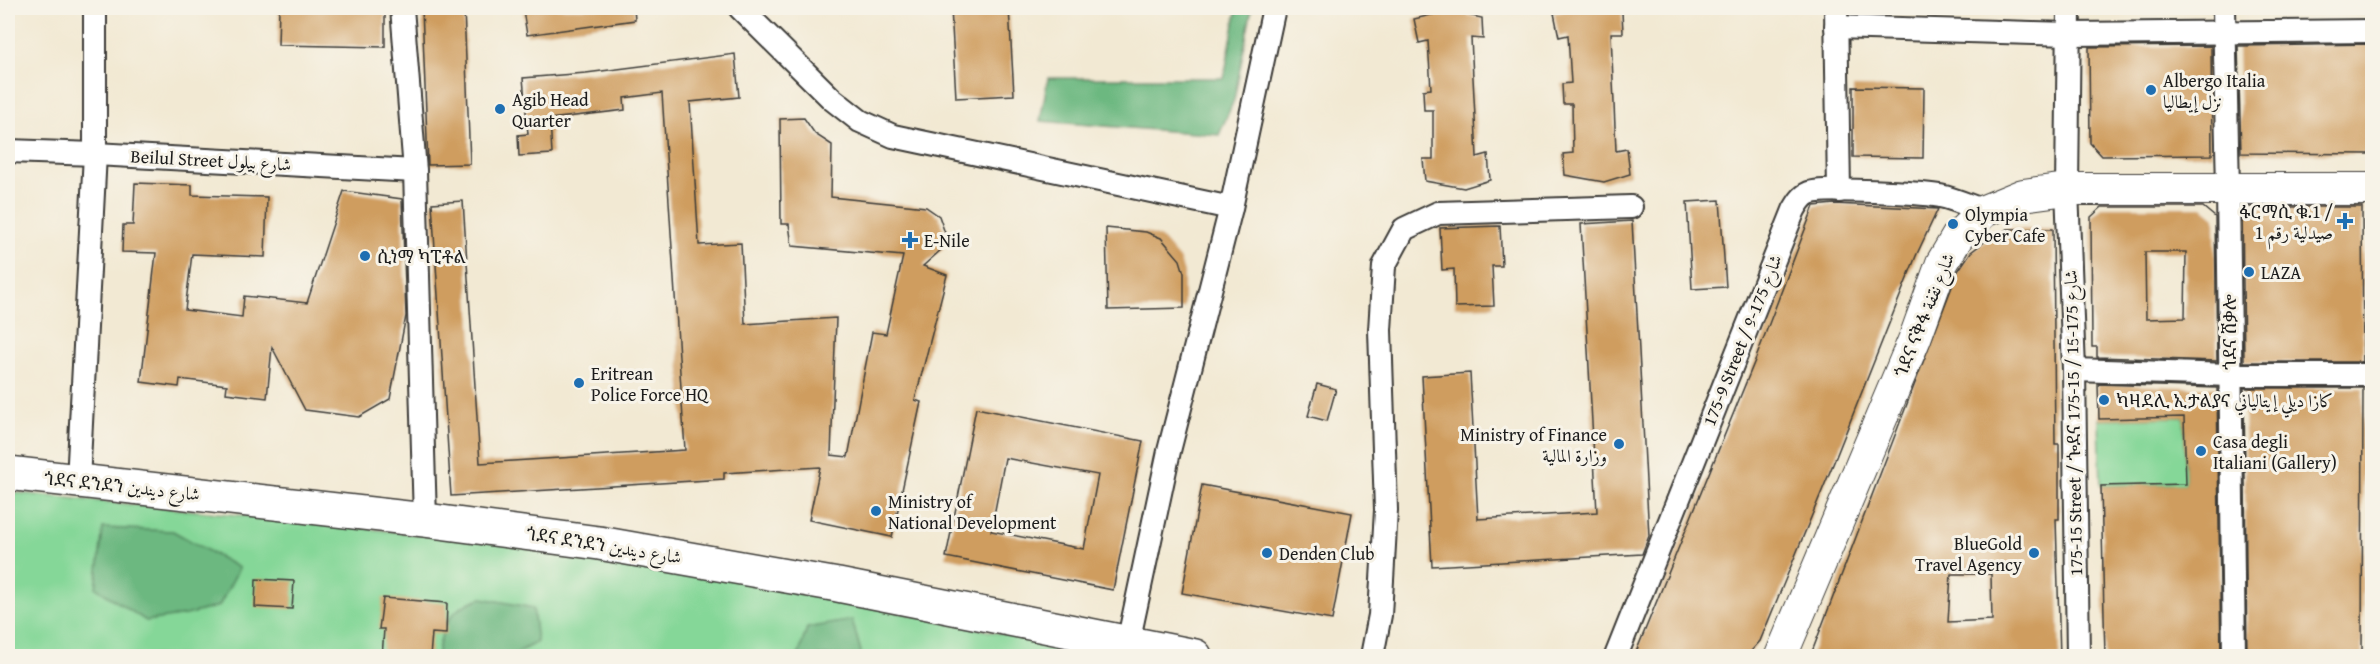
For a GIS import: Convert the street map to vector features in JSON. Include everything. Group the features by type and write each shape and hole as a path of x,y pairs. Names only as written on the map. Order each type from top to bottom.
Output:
{"main road":[{"name":"ጎደና ናቅፋ شارع نقفة","path":"1781,657 1915,338 1942,263 1958,236 1984,211 2023,195 2067,189 2373,189"},
{"name":"ጎደና ደንደን شارع ديندين","path":"8,473 425,520 622,547 838,585 1125,650 1195,657"}],"street":[{"path":"78,481 95,154 95,8"},
{"path":"402,8 415,171 425,520"},
{"path":"740,8 832,99 860,121 893,136 1231,208"},
{"path":"1125,650 1169,451 1231,208 1274,8"},
{"name":"175-15 Street / ጐደና 175-15 / شارع 175-15","path":"2070,8 2067,189 2074,370 2078,657"},
{"name":"ጎደና ሸቃሎ","path":"2224,8 2234,657"},
{"path":"1839,191 1836,17 2070,34 2373,31"},
{"name":"Beilul Street شارع بيلول","path":"8,151 415,171"},
{"name":"175-9 Street / شارع 175-9","path":"1616,657 1800,199 1810,193 1839,191 1941,196 1984,211"},
{"path":"1372,657 1380,615 1386,510 1380,330 1384,266 1404,229 1438,213 1631,207"},
{"path":"2074,370 2230,375 2373,375"}],"green space":[{"path":"1237,8 1252,8 1234,100 1219,135 1040,121 1048,78 1224,78"},
{"path":"2184,417 2186,484 2101,486 2099,419"},
{"path":"8,492 318,523 653,561 1095,653 1093,656 8,656"},
{"path":"103,528 173,531 239,568 219,606 186,615 146,621 96,588"},
{"path":"482,598 533,608 537,642 511,656 437,656 449,619 462,606"},
{"path":"852,620 861,652 859,656 798,656 807,628"}],"building":[{"path":"279,8 385,8 385,47 278,45"},
{"path":"422,8 464,8 470,164 428,165"},
{"path":"634,8 635,20 527,35 523,10"},
{"path":"951,8 1009,8 1014,95 956,98"},
{"path":"1580,8 1599,8 1622,12 1623,33 1611,33 1616,151 1627,149 1630,174 1604,182 1565,175 1563,154 1573,153 1572,104 1563,104 1562,84 1571,83 1568,35 1559,37 1554,13"},
{"path":"1448,11 1482,18 1483,39 1471,38 1477,157 1488,154 1490,180 1464,188 1425,181 1423,159 1433,159 1433,110 1424,110 1423,90 1431,89 1428,41 1419,43 1414,19"},
{"path":"2373,44 2373,154 2241,153 2238,46"},
{"name":"Albergo Italia نزل إيطاليا","path":"2211,46 2212,155 2102,156 2090,143 2089,47"},
{"path":"735,54 739,97 690,102 699,245 741,243 745,324 836,318 831,455 848,457 872,332 886,334 903,256 792,246 789,224 781,224 780,119 804,118 815,134 832,145 831,197 926,207 939,216 946,236 943,248 923,266 947,275 915,400 921,402 892,537 809,520 820,467 724,473 724,479 451,496 432,203 463,201 480,463 685,450 662,93 624,98 625,110 550,119 552,154 519,156 518,135 528,134 523,78 586,73"},
{"path":"1853,87 1924,88 1923,158 1853,157"},
{"path":"135,183 192,185 192,195 267,197 265,257 192,254 185,310 242,317 244,296 307,303 344,191 402,199 406,316 390,399 359,417 305,410 272,347 267,398 226,393 227,385 180,379 179,387 141,382 156,253 122,252 123,225 133,225"},
{"path":"1720,200 1726,287 1692,289 1687,202"},
{"path":"1834,204 1938,209 1916,256 1760,641 1746,657 1634,657 1756,358 1814,206"},
{"path":"2102,207 2203,207 2215,217 2217,361 2097,357 2097,347 2092,347 2091,217","holes":["2145,252 2186,252 2185,318 2146,319"]},
{"path":"2242,207 2362,207 2363,362 2244,362"},
{"name":"Ministry of Finance وزارة المالية","path":"1632,221 1649,536 1642,554 1432,566 1422,376 1470,373 1478,519 1597,512 1581,224"},
{"path":"1500,226 1502,266 1492,266 1494,306 1455,307 1454,269 1442,270 1440,228"},
{"path":"1106,228 1146,232 1161,238 1180,260 1184,273 1184,308 1108,310"},
{"path":"2008,229 2053,229 2055,444 2059,444 2059,519 2056,519 2060,657 1810,657 1958,271 1971,252","holes":["1951,574 1991,574 1992,620 1948,622"]},
{"path":"1317,384 1336,389 1327,421 1308,416"},
{"path":"2098,384 2217,388 2221,657 2105,657 2101,486 2186,484 2184,417 2099,419"},
{"path":"2244,388 2363,388 2362,657 2247,657"},
{"path":"976,408 1143,441 1113,590 946,557","holes":["1005,458 1098,475 1084,549 991,531"]},
{"name":"Denden Club","path":"1202,485 1352,513 1332,620 1182,593"},
{"path":"256,579 294,581 292,609 255,607"},
{"path":"383,598 447,603 446,634 432,633 430,657 382,657 384,629 379,629"}],"place":[{"name":"Albergo Italia نزل إيطاليا","path":"2151,90"},
{"name":"Agib Head Quarter","path":"500,109"},
{"name":"ፋርማሲ ቁ.1 / صيدلية رقم 1","path":"2345,221"},
{"name":"Olympia Cyber Cafe","path":"1953,224"},
{"name":"E-Nile","path":"910,240"},
{"name":"ሲነማ ካፒቶል","path":"365,256"},
{"name":"LAZA","path":"2249,272"},
{"name":"Eritrean Police Force HQ","path":"579,383"},
{"name":"ካዛደሊ ኢታልያና كازا ديلي إيتالياني","path":"2104,400"},
{"name":"Ministry of Finance وزارة المالية","path":"1619,444"},
{"name":"Casa degli Italiani (Gallery)","path":"2201,451"},
{"name":"Ministry of National Development","path":"876,511"},
{"name":"Denden Club","path":"1267,553"},
{"name":"BlueGold Travel Agency","path":"2034,553"}]}
